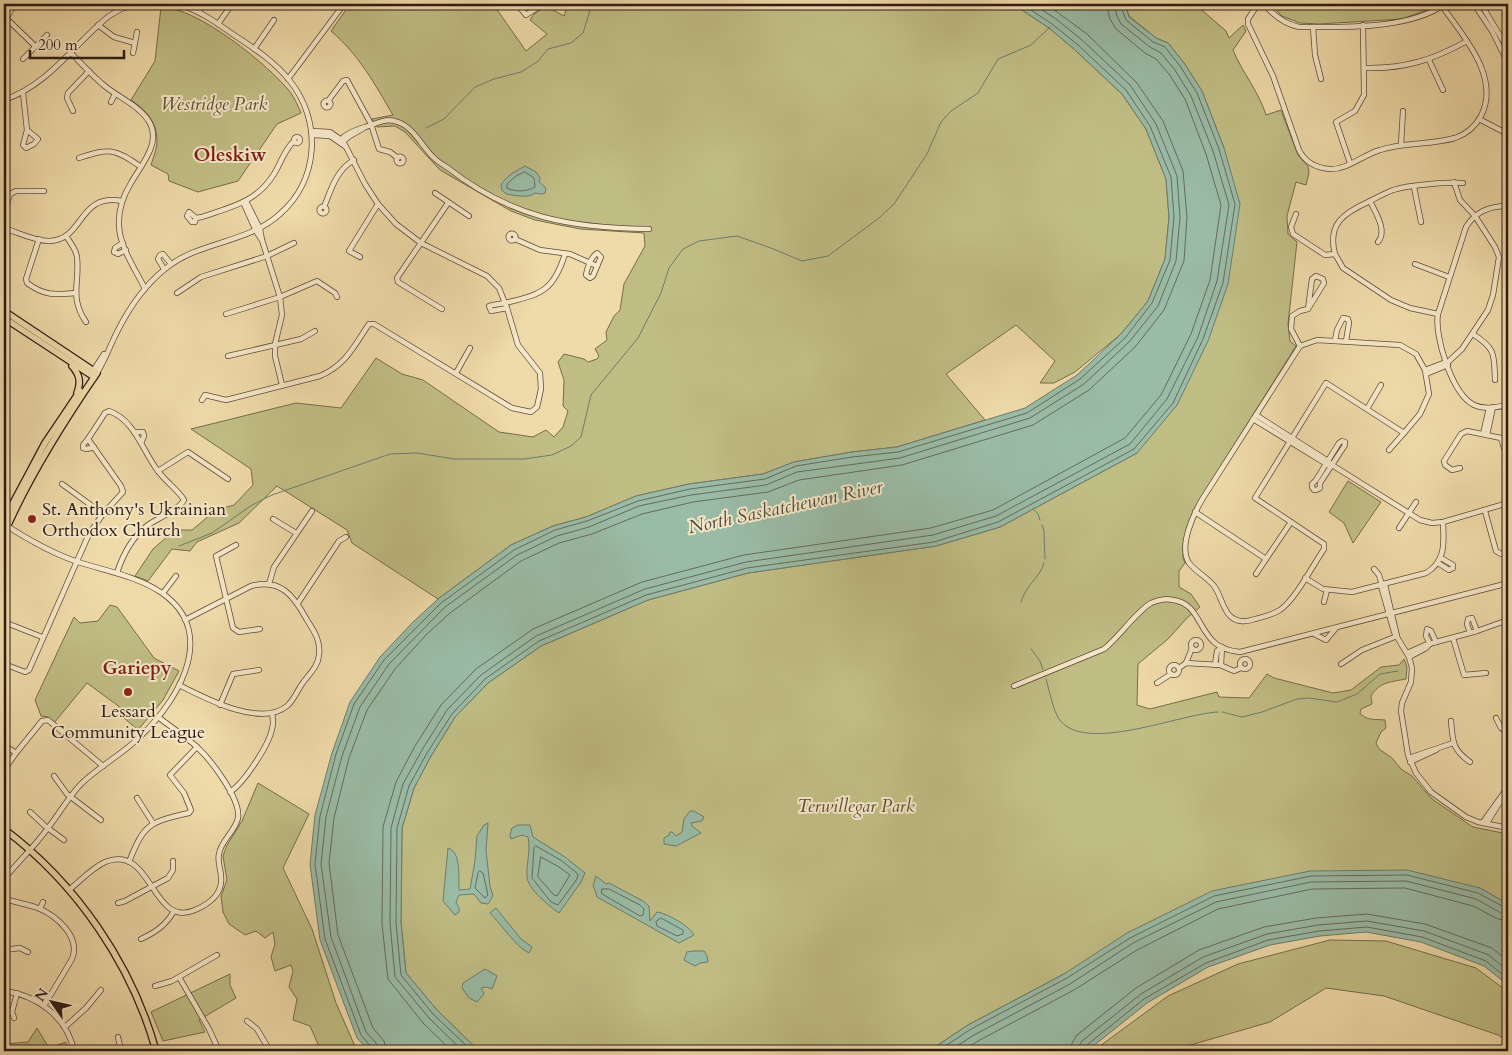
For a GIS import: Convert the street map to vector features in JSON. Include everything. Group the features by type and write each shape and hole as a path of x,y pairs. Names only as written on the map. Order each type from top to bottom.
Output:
{"main road":[{"path":"4,311 94,374"},
{"path":"4,318 69,362 94,374"},
{"path":"4,534 5,524 41,451 78,392 80,378 69,362"},
{"path":"72,401 94,374"},
{"path":"5,524 94,374"},
{"path":"4,828 30,850 69,890 95,923 117,959 143,1014 156,1051"}],"street":[{"path":"15,4 5,20 36,46"},
{"path":"4,100 23,93 39,82 109,16 121,9 137,4"},
{"path":"94,374 116,334 145,289 164,269 202,249 258,230 280,214 295,198 309,168 312,156 312,133 304,104 288,79 254,49 218,24 196,11 178,4"},
{"path":"196,11 198,4"},
{"path":"196,11 202,4"},
{"path":"218,24 232,4"},
{"path":"288,79 344,4"},
{"path":"517,4 526,15 543,4"},
{"path":"1258,4 1248,19 1248,24 1273,76 1299,150 1311,164 1331,169 1380,150 1401,145 1456,138 1469,131 1479,119 1486,98 1486,81 1482,68 1444,5 1407,20 1363,26 1299,27 1286,23 1274,16 1264,4"},
{"path":"1474,4 1492,31 1508,63"},
{"path":"1481,4 1508,49"},
{"path":"254,49 274,20"},
{"path":"98,25 114,37 135,43"},
{"path":"1350,163 1336,122 1355,111 1362,102 1365,92 1363,26"},
{"path":"1313,27 1315,55 1321,79"},
{"path":"133,53 137,32"},
{"path":"23,59 47,35"},
{"path":"1365,68 1403,66 1429,60 1467,41"},
{"path":"71,53 115,94 134,106 149,121 152,133 151,150 131,182 122,201 119,228 123,243 145,289"},
{"path":"1429,60 1443,90"},
{"path":"73,111 66,98 68,93 89,71"},
{"path":"328,101 343,80 347,80 371,124 379,149 390,152 398,158"},
{"path":"23,93 27,130"},
{"path":"111,102 115,94"},
{"path":"1401,145 1403,111"},
{"path":"1479,119 1502,131"},
{"path":"341,141 371,124 389,120 399,122 414,134 432,156 482,192 503,203 541,218 579,225 649,229"},
{"path":"202,400 205,395 226,400 320,376 334,370 345,360 370,324 374,324 512,408 531,412 537,407 541,389 540,373 518,345 499,288 487,276 421,243 396,224 378,204 365,184 349,150 341,141 330,136 312,133"},
{"path":"196,218 245,202 268,184 285,152 294,141"},
{"path":"79,158 101,151 115,151 141,167"},
{"path":"324,207 337,176 347,164 354,160"},
{"path":"1507,177 1507,206 1487,208 1475,216 1464,231 1438,314 1437,335 1463,398 1477,406 1508,405"},
{"path":"1426,372 1447,363 1460,352 1473,334 1490,305 1499,257 1495,247 1475,216 1460,200 1454,182"},
{"path":"1438,314 1410,308 1391,300 1343,268 1334,254 1332,240 1338,223 1348,211 1394,190 1454,182 1463,183"},
{"path":"1414,187 1421,222"},
{"path":"4,214 10,194 16,191 44,191"},
{"path":"434,193 469,216"},
{"path":"4,228 50,241 72,232 88,209 95,204 110,199 122,201"},
{"path":"1370,201 1382,231 1382,237 1378,242"},
{"path":"245,202 262,240 280,297 282,315 275,356 282,385"},
{"path":"442,309 398,282 397,278 448,203"},
{"path":"360,257 349,251 378,204"},
{"path":"1296,214 1291,227 1293,234 1324,255 1334,254"},
{"path":"66,236 77,256 76,293 79,311 86,322"},
{"path":"38,239 26,278 27,283 40,292 51,295 76,293"},
{"path":"515,239 532,248 570,254 597,266"},
{"path":"123,243 114,252 118,254 126,250"},
{"path":"177,294 201,277 267,256 294,243"},
{"path":"164,269 158,259 160,255 163,254 171,264"},
{"path":"506,305 539,293 546,288 560,270 564,254"},
{"path":"595,254 600,254 601,257 597,266 593,276 588,277 586,272 590,263 595,254"},
{"path":"1415,264 1449,277"},
{"path":"1300,346 1291,329 1292,316 1308,309 1324,283 1323,279 1316,276 1312,279 1308,309"},
{"path":"226,314 280,297 318,281 335,293 337,297"},
{"path":"1335,340 1337,330 1344,318 1348,319 1349,323 1346,342"},
{"path":"228,356 301,338 315,332"},
{"path":"1473,334 1487,344 1492,351 1495,380"},
{"path":"1389,450 1404,433 1420,414 1429,394 1426,372 1416,354 1400,345 1335,340 1317,340 1300,346 1195,512 1186,545 1186,558 1214,586 1227,613 1235,620 1246,622 1277,612 1288,603 1325,546 1255,498 1326,384 1404,433"},
{"path":"456,373 470,348"},
{"path":"1367,409 1380,385"},
{"path":"493,398 495,392"},
{"path":"1486,434 1491,407"},
{"path":"94,447 87,449 83,445 108,411 117,415 134,432 158,471 183,498 183,502 137,534 124,553 117,573"},
{"path":"1254,417 1408,514 1424,522 1443,522 1485,511 1508,502"},
{"path":"1460,468 1450,469 1444,464 1444,459 1464,432 1467,431 1502,439 1508,461"},
{"path":"4,664 25,672 29,670 89,534 103,514 122,494 123,490 88,439"},
{"path":"1345,442 1345,445 1320,483 1320,488 1314,490 1312,484 1326,463 1339,443 1345,442"},
{"path":"158,471 189,452 228,479"},
{"path":"62,484 103,514"},
{"path":"1399,528 1416,502"},
{"path":"269,584 274,567 312,511"},
{"path":"1485,511 1496,551 1501,554 1508,552"},
{"path":"1195,512 1266,559"},
{"path":"273,519 296,533"},
{"path":"1256,574 1291,522"},
{"path":"1305,578 1327,590 1356,592 1426,574 1441,558 1444,546 1443,522"},
{"path":"4,879 48,828 83,782 134,743 158,717 179,685 189,659 191,644 185,620 178,608 162,593 141,582 78,562 35,544 5,524"},
{"path":"298,603 339,541 346,537"},
{"path":"236,545 216,556 226,599 236,632 260,629"},
{"path":"1438,563 1449,570 1453,568 1453,565 1441,558"},
{"path":"1374,569 1383,585 1394,632 1408,655 1412,668 1412,680 1402,711 1410,760 1416,773 1431,792 1466,816 1485,823 1508,828"},
{"path":"162,593 176,576"},
{"path":"1014,686 1104,649 1114,642 1146,607 1161,600 1173,600 1188,606 1196,614 1210,638 1231,651 1244,651 1508,582"},
{"path":"179,685 220,705 240,711 272,713 291,702 316,666 320,648 317,637 298,603 285,590 269,584 251,586 185,620"},
{"path":"1502,585 1508,586"},
{"path":"1324,602 1327,590"},
{"path":"1470,633 1467,624 1468,619 1472,618 1477,631"},
{"path":"1408,655 1431,644 1508,620"},
{"path":"4,622 42,638"},
{"path":"1314,634 1326,640 1336,628"},
{"path":"1341,664 1362,650 1397,636"},
{"path":"1453,638 1464,675 1486,673"},
{"path":"1215,665 1216,651 1222,647"},
{"path":"1221,665 1222,647"},
{"path":"1157,683 1171,674 1178,674 1179,668 1186,663 1192,648"},
{"path":"1186,663 1221,665 1234,671 1241,668"},
{"path":"220,705 233,674 259,670"},
{"path":"230,792 248,774 270,736 273,723 272,713"},
{"path":"69,890 105,862 119,860 129,862 141,870 162,901 174,911 193,911 212,900 219,891 221,882 218,863 219,851 224,840 234,828 238,818 237,807 230,792 197,747 158,717"},
{"path":"1496,718 1502,728 1508,733"},
{"path":"4,770 42,721 48,720 103,766"},
{"path":"1451,721 1453,743 1459,754 1470,762"},
{"path":"1410,760 1453,743"},
{"path":"4,744 16,753"},
{"path":"129,862 138,839 145,829 153,823 189,813 191,810 184,793 170,775 197,747"},
{"path":"204,755 209,750"},
{"path":"54,776 70,797 101,820"},
{"path":"1485,823 1508,788"},
{"path":"137,798 153,823"},
{"path":"30,812 64,840"},
{"path":"118,903 170,876 174,870 173,861"},
{"path":"4,899 40,909 50,914 70,933 74,942 75,952 44,1006"},
{"path":"40,909 43,902"},
{"path":"141,939 159,929 174,911"},
{"path":"4,950 20,948 28,952"},
{"path":"75,952 82,954"},
{"path":"155,986 179,977 217,955"},
{"path":"179,977 219,1051"},
{"path":"65,1027 86,1008 101,990"},
{"path":"4,991 17,993 44,1006 56,1015 65,1027 74,1051"},
{"path":"14,1018 12,1012 17,993"},
{"path":"247,1021 257,1029 270,1051"},
{"path":"118,1037 121,1051"}],"green space":[{"path":"350,4 493,4 526,51 547,34 530,20 534,14 546,6 564,16 568,4 1013,4 1049,28 1122,94 1146,129 1166,179 1169,217 1165,259 1148,301 1121,334 1075,372 1054,383 1040,383 1055,361 1016,325 946,374 985,420 897,447 852,452 794,462 763,474 689,484 636,496 586,517 553,526 511,545 438,599 352,543 347,530 277,486 239,523 197,542 190,551 172,549 148,581 135,576 153,549 175,530 192,530 216,510 234,505 253,485 251,469 191,429 296,403 341,408 376,358 402,374 423,380 499,432 533,437 546,430 554,437 563,427 568,411 563,406 564,380 558,362 564,354 584,359 588,362 597,359 599,356 595,349 607,340 606,332 614,316 620,310 624,284 645,246 644,233 580,229 535,220 511,211 440,170 405,132 395,126 377,127 372,119 393,115 358,60 331,31"},
{"name":"Terwillegar Park","path":"1125,4 1195,4 1226,31 1229,38 1243,25 1246,31 1233,50 1266,115 1281,110 1298,155 1308,166 1309,173 1306,185 1296,182 1287,216 1288,234 1297,242 1288,324 1290,341 1296,346 1193,511 1183,547 1185,563 1179,571 1179,587 1191,594 1200,607 1168,639 1138,664 1137,705 1150,709 1217,692 1219,697 1249,698 1267,674 1274,678 1333,693 1351,690 1381,667 1399,665 1404,659 1407,667 1406,679 1382,685 1371,696 1372,704 1361,709 1360,713 1368,718 1385,720 1386,728 1381,732 1376,743 1379,749 1392,758 1401,769 1412,776 1432,799 1473,827 1508,834 1508,904 1480,888 1064,974 968,1025 929,1051 479,1051 437,1010 406,973 401,923 402,828 414,788 431,756 455,717 488,683 541,646 648,600 748,573 936,546 1000,527 1137,453 1224,148 1202,91 1184,63 1168,43 1156,38 1129,16"},
{"path":"1270,4 1438,4 1402,19 1319,24 1300,23 1282,16"},
{"name":"Westridge Park","path":"161,7 193,16 250,53 281,81 291,93 299,108 301,113 277,124 238,181 198,192 169,181 168,174 151,165 157,144 155,128 146,112 131,100 155,61"},
{"path":"1348,481 1381,502 1353,543 1344,523 1329,512"},
{"path":"110,605 117,607 154,658 179,671 163,700 138,730 118,713 121,708 87,683 54,723 48,717 41,716 35,700 74,617 80,623 98,621"},
{"path":"258,783 309,814 283,868 312,929 336,1003 357,1051 321,1051 310,1026 293,1020 297,999 289,987 293,971 291,965 275,971 271,957 275,944 273,932 265,938 256,931 245,935 229,924 223,912 221,896 227,880 223,856 227,845 242,821"},
{"path":"1330,940 1386,941 1476,968 1508,992 1508,1041 1498,1035 1384,996 1326,988 1270,1022 1187,1046 1178,1051 1105,1051 1100,1046 1168,996 1238,964"},
{"path":"230,974 230,985 236,998 199,1020 205,1032 163,1041 151,1012"},
{"path":"37,1028 49,1048 66,1042 67,1051 4,1051 4,1044 28,1042"}],"water":[{"name":"North Saskatchewan River","path":"1013,4 1125,4 1129,17 1156,38 1168,43 1202,91 1224,148 1240,204 1228,284 1208,341 1177,405 1137,453 1000,527 936,546 748,573 648,600 541,646 488,683 455,717 431,756 414,788 402,828 401,923 406,973 437,1010 479,1051 369,1051 357,1038 320,940 310,864 315,815 332,753 350,702 380,657 413,622 438,599 511,545 553,526 586,517 636,496 689,484 763,474 794,462 852,452 897,447 1025,408 1077,375 1121,334 1148,301 1165,259 1169,217 1166,179 1146,129 1122,94 1049,28"},
{"path":"525,166 536,172 540,178 539,182 546,188 545,193 525,196 506,194 502,190 501,185 503,182"},
{"path":"690,811 694,811 704,817 702,821 691,823 701,833 676,846 664,844 664,838 670,832 676,836 682,832 684,819"},
{"path":"488,823 486,851 493,896 488,904 481,903 474,894 459,895 456,902 459,912 455,915 443,901 448,848 457,860 459,890 470,889 477,836 484,825"},
{"path":"518,825 530,825 533,837 565,857 585,873 581,882 559,913 540,897 528,882 528,837 522,835 511,839 510,835 512,828"},
{"path":"1407,870 1480,888 1508,904 1508,985 1484,966 1421,942 1366,932 1320,936 1270,945 1208,967 1147,1003 1087,1051 929,1051 968,1025 1064,974 1127,933 1212,891 1310,871"},
{"path":"596,876 606,884 609,883 649,906 650,921 657,912 661,913 683,924 694,935 679,943 597,897 593,886"},
{"path":"496,908 521,939 532,947 529,953 514,941 490,913"},
{"path":"704,951 708,962 695,966 684,960 687,952"},
{"path":"485,969 497,976 492,989 487,987 481,988 484,994 477,1002 469,998 462,988 463,983"}],"waterway":[{"path":"426,128 444,119 475,87 494,79 521,72 537,62 548,49 571,43 583,33 592,4"},
{"path":"179,546 212,533 252,505 272,495 390,454 417,453 454,459 524,459 552,455 571,446 581,437 591,395 638,338 661,293 669,268 683,249 699,241 737,236 802,261 828,256 879,218 894,204 927,154 941,122 951,111 978,93 998,59 1031,45 1050,27"},
{"path":"1033,509 1038,514 1040,520"},
{"path":"1042,525 1045,559"},
{"path":"1021,602 1026,590 1044,563"},
{"path":"1031,649 1040,661 1043,670"},
{"path":"1222,712 1242,717 1297,699 1309,698 1337,702 1357,694 1380,674 1398,671"},
{"path":"1046,679 1059,719 1072,729 1089,733 1111,733 1218,712"}],"place":[{"name":"St. Anthony's Ukrainian Orthodox Church","path":"32,519"},
{"name":"Lessard Community League","path":"128,692"}],"district":[{"name":"Oleskiw","path":"230,154"},
{"name":"Gariepy","path":"137,667"}]}
